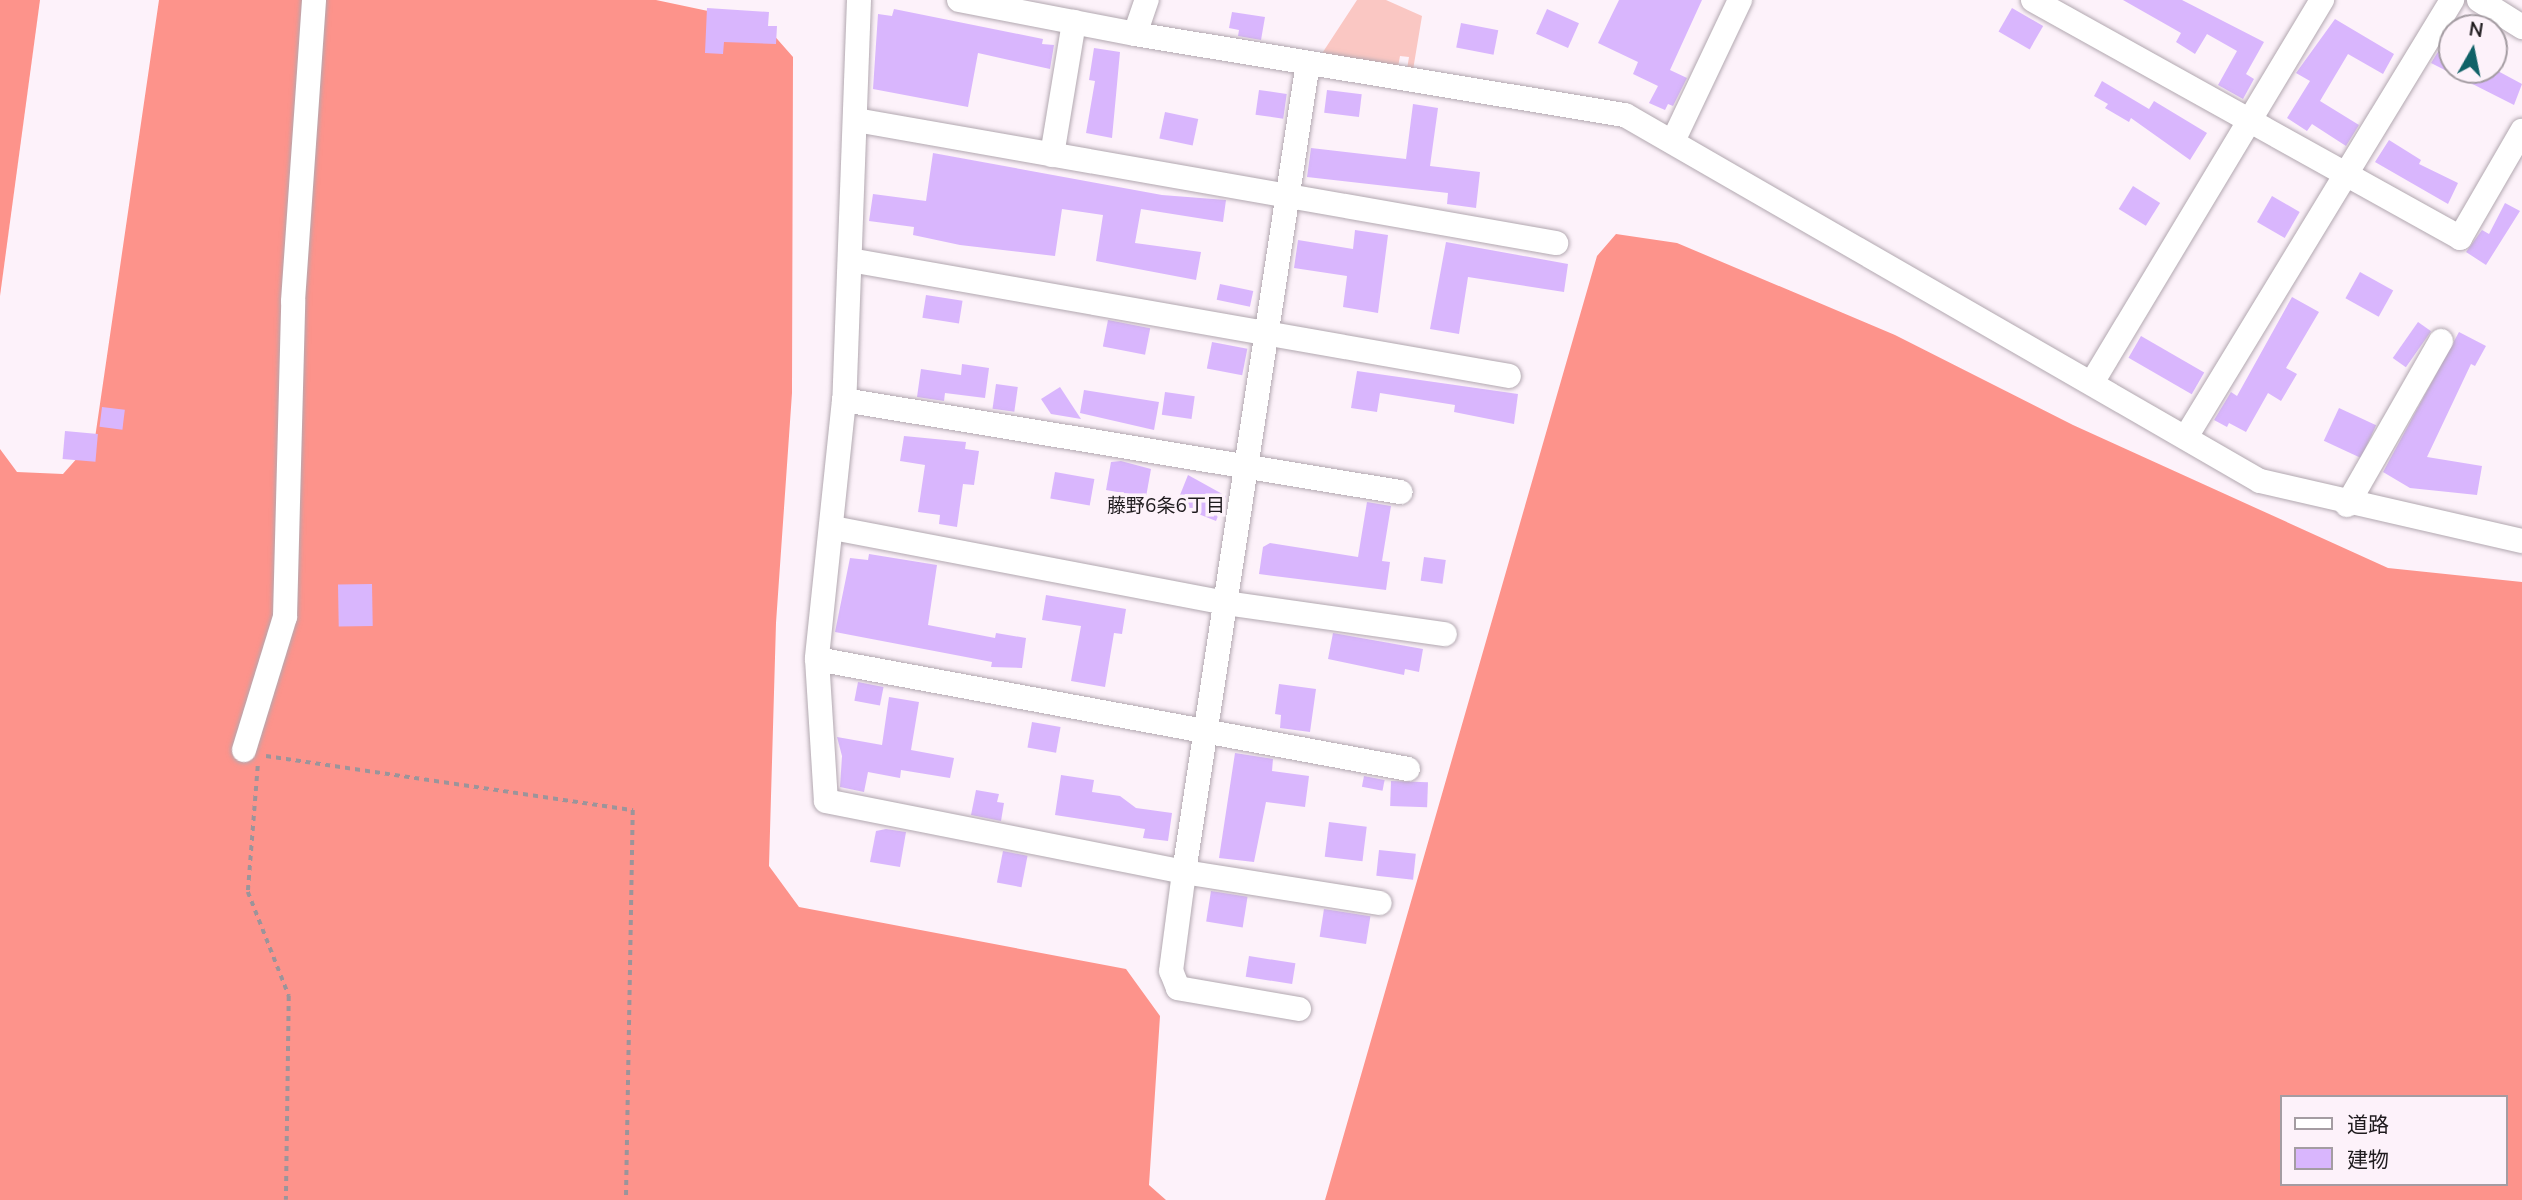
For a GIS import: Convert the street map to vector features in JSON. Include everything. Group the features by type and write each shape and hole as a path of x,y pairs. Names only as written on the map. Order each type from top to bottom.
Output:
{"street":[{"path":"251,753 285,617 293,301 314,0"},
{"path":"859,0 844,400 833,528 817,659 826,801 1184,872 1380,903"},
{"path":"959,0 1308,63 1625,115 1674,139 2093,381 2260,481 2347,505 2522,541"},
{"path":"1135,33 1147,0"},
{"path":"1674,139 1740,0"},
{"path":"2033,0 2460,237 2522,131"},
{"path":"2093,381 2322,0"},
{"path":"2186,437 2452,0"},
{"path":"2479,0 2522,27"},
{"path":"1052,155 1074,22"},
{"path":"1299,1009 1178,988 1171,971 1308,63"},
{"path":"856,120 1556,243"},
{"path":"850,260 1509,376"},
{"path":"2347,505 2441,341"},
{"path":"844,400 1247,469 1400,492"},
{"path":"833,528 1226,603 1446,634"},
{"path":"817,659 1206,734 1408,769"}],"path":[{"path":"286,1200 289,996 247,892 251,753 633,810 626,1200"}],"shaded area":[{"path":"0,0 40,0 0,296"},
{"path":"159,0 656,0 727,15 771,32 793,57 792,393 776,623 769,866 799,907 1126,969 1160,1016 1149,1185 1166,1200 0,1200 0,449 17,472 63,474 95,438"},
{"path":"1357,0 1386,0 1422,16 1413,70 1407,69 1409,57 1400,56 1398,67 1321,55"},
{"path":"1616,234 1677,243 1895,335 2073,425 2388,568 2522,582 2522,1200 1325,1200 1597,256"}],"building":[{"path":"1619,0 1702,0 1670,70 1687,78 1673,106 1668,104 1665,110 1649,103 1658,86 1633,74 1638,62 1598,43"},
{"path":"2123,0 2182,0 2264,42 2246,74 2254,79 2243,99 2218,85 2237,51 2207,34 2195,54 2176,42 2181,33"},
{"path":"707,8 769,12 768,26 777,26 776,44 724,42 723,54 705,53"},
{"path":"2012,8 2043,26 2030,49 1998,31"},
{"path":"894,9 1043,39 1042,44 1054,45 1050,69 978,53 968,107 873,89 878,14 892,16"},
{"path":"1547,9 1579,23 1568,48 1536,34"},
{"path":"1232,12 1265,17 1261,40 1238,36 1239,30 1229,28"},
{"path":"2335,19 2394,54 2383,74 2348,54 2320,101 2359,125 2346,146 2312,124 2307,131 2287,118 2310,81 2296,73"},
{"path":"1461,23 1498,30 1494,55 1456,48"},
{"path":"1094,48 1120,52 1112,138 1086,133 1095,81 1089,80"},
{"path":"2438,52 2438,67 2431,63"},
{"path":"2508,76 2522,84 2514,105 2472,84 2508,84"},
{"path":"2102,81 2149,109 2154,101 2207,133 2190,160 2131,118 2129,122 2105,108 2108,104 2094,96"},
{"path":"1259,90 1287,94 1283,119 1256,115"},
{"path":"1327,90 1362,94 1359,117 1324,113"},
{"path":"1413,104 1438,108 1430,166 1480,172 1476,208 1447,204 1448,193 1307,177 1311,148 1406,159"},
{"path":"1165,112 1198,119 1193,145 1159,138"},
{"path":"2389,140 2421,160 2419,164 2458,183 2448,204 2375,162"},
{"path":"933,153 1162,195 1226,200 1223,222 1141,209 1135,243 1201,252 1196,280 1096,261 1103,215 1062,209 1055,256 960,245 913,235 914,227 869,221 873,194 926,201"},
{"path":"2133,186 2160,203 2146,226 2119,209"},
{"path":"2272,196 2300,212 2285,238 2257,222"},
{"path":"2505,203 2520,211 2486,265 2466,252 2482,230 2489,234"},
{"path":"1355,230 1388,235 1378,313 1343,307 1347,276 1294,268 1298,240 1353,249"},
{"path":"1446,242 1568,264 1564,292 1468,277 1459,334 1430,329"},
{"path":"2360,272 2393,290 2379,317 2345,298"},
{"path":"1220,284 1253,291 1250,307 1217,300"},
{"path":"926,295 963,301 959,324 922,318"},
{"path":"2292,297 2319,312 2286,368 2297,374 2281,401 2268,393 2246,432 2229,423 2227,427 2214,420 2231,392 2237,396"},
{"path":"1108,320 1150,328 1145,355 1103,347"},
{"path":"2418,322 2431,331 2406,367 2393,358"},
{"path":"2459,332 2486,346 2475,366 2471,364 2427,457 2482,466 2477,495 2410,488 2383,472"},
{"path":"2141,336 2204,372 2192,394 2128,358"},
{"path":"1212,342 1247,349 1242,375 1207,369"},
{"path":"962,364 989,368 985,398 945,393 944,401 917,397 921,369 961,375"},
{"path":"1357,371 1518,394 1514,424 1454,412 1455,405 1380,393 1377,412 1351,408"},
{"path":"996,384 1018,387 1014,412 993,409"},
{"path":"1060,387 1081,419 1051,414 1041,399"},
{"path":"1084,390 1159,402 1154,430 1080,413"},
{"path":"1165,392 1195,396 1192,419 1162,415"},
{"path":"102,407 125,410 122,430 100,427"},
{"path":"2339,408 2376,425 2361,458 2324,441"},
{"path":"65,431 98,434 95,462 63,459"},
{"path":"904,436 966,442 965,449 979,451 974,485 963,484 957,527 939,524 940,515 918,512 925,465 900,461"},
{"path":"1121,461 1151,469 1146,497 1106,490 1111,462"},
{"path":"1055,472 1094,479 1090,506 1050,499"},
{"path":"1188,475 1226,496 1216,521 1176,505"},
{"path":"1367,502 1391,506 1382,561 1390,562 1386,590 1259,574 1263,547 1270,543 1358,557"},
{"path":"869,554 937,565 928,625 995,638 996,633 1026,638 1022,668 991,667 992,662 835,632 850,558 868,560"},
{"path":"1424,557 1446,560 1442,584 1421,581"},
{"path":"372,584 373,626 339,627 338,585"},
{"path":"1046,595 1126,609 1122,634 1114,633 1105,687 1071,681 1081,626 1042,620"},
{"path":"1333,633 1423,649 1419,672 1405,669 1404,675 1328,659"},
{"path":"858,682 884,687 880,706 854,701"},
{"path":"1279,684 1316,689 1310,732 1280,728 1281,715 1275,714"},
{"path":"889,697 919,702 911,750 954,758 950,778 901,770 900,778 868,772 864,792 840,787 842,756 837,737 882,745"},
{"path":"1032,722 1061,727 1056,753 1027,748"},
{"path":"1235,753 1273,759 1272,771 1309,776 1305,807 1266,802 1254,862 1219,858"},
{"path":"1061,775 1094,780 1092,792 1120,796 1136,808 1172,813 1168,841 1143,838 1145,829 1055,815"},
{"path":"1364,776 1385,780 1383,791 1362,787"},
{"path":"1391,781 1428,782 1427,807 1390,806"},
{"path":"976,790 999,794 997,802 1004,803 1001,821 971,815"},
{"path":"1329,822 1367,827 1362,861 1325,857"},
{"path":"886,829 906,832 900,867 870,862 876,831"},
{"path":"1379,850 1416,854 1413,880 1376,876"},
{"path":"1003,851 1028,856 1021,887 997,882"},
{"path":"1211,891 1248,897 1243,927 1206,922"},
{"path":"1324,909 1370,916 1366,944 1320,937"},
{"path":"1249,956 1295,963 1292,984 1246,977"}],"district":[{"name":"藤野6条6丁目","path":"1166,507"}]}
